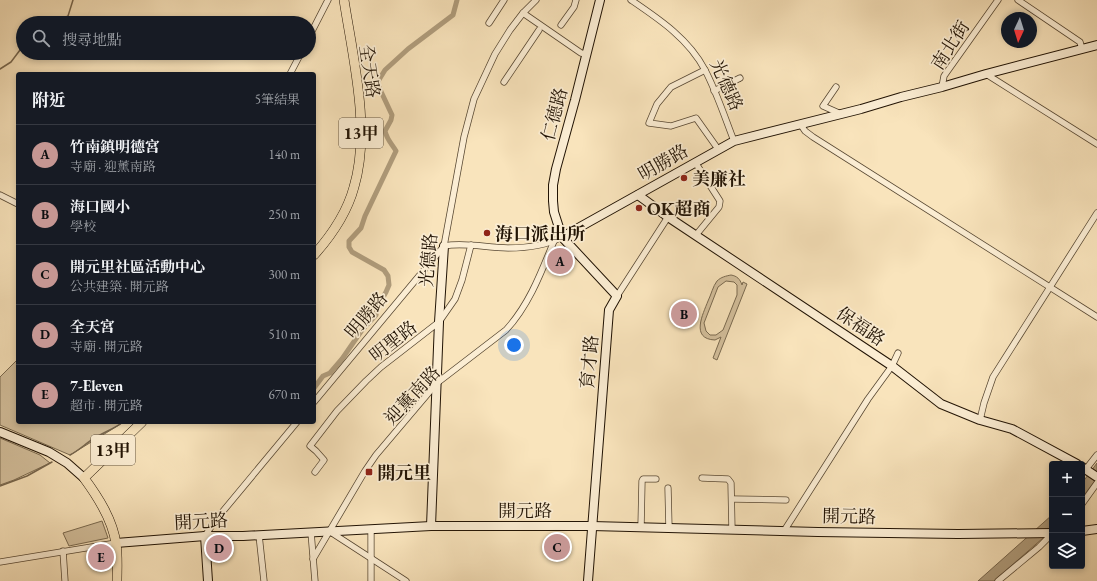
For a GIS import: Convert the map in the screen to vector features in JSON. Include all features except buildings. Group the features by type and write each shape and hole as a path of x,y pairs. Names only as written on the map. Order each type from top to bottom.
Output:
{"main road":[{"name":"全天路","path":"316,253 325,243 346,210 354,188 359,166 361,135 360,110 344,0"},
{"name":"13甲","path":"117,581 116,543 103,507 84,478 140,424"}],"street":[{"path":"316,23 328,0"},
{"path":"490,23 504,0"},
{"name":"光德路","path":"431,526 439,322 444,246 464,137 474,99 495,54 510,30 523,13 536,0"},
{"path":"561,25 574,7 576,0"},
{"name":"仁德路","path":"562,237 554,212 553,185 600,0"},
{"name":"光德路","path":"631,0 664,23 695,55 705,70 734,141"},
{"name":"南北街","path":"942,87 944,76 998,0"},
{"path":"1018,0 1080,42 1082,49"},
{"path":"523,13 581,53 586,54"},
{"path":"504,82 539,30"},
{"name":"明勝路","path":"316,400 444,246 451,244 508,248 554,241 734,141 801,125 1097,45"},
{"path":"291,72 297,60"},
{"path":"705,70 671,87 656,104 649,123 671,126 696,118 718,149"},
{"path":"986,74 1097,144"},
{"path":"714,91 740,78"},
{"path":"836,87 823,106 841,114"},
{"path":"801,125 805,131 813,137 1049,288 1097,317"},
{"path":"695,162 720,201 719,207 696,235"},
{"path":"0,195 16,203"},
{"name":"保福路","path":"638,195 668,217 892,366 941,404 980,420 1012,429 1072,461"},
{"path":"980,420 993,377 1097,213"},
{"name":"育才路","path":"588,581 609,310 668,217"},
{"path":"562,237 617,296"},
{"name":"迎薰南路","path":"313,559 376,455 437,383 506,330 513,322 538,281 554,241"},
{"name":"明聖路","path":"315,472 324,460 310,446 337,411 366,381 381,367 439,322 455,299 462,280 471,245"},
{"path":"784,531 868,399 892,366 898,353"},
{"path":"208,581 205,536 214,522 295,424"},
{"path":"0,432 49,452 67,463 84,478"},
{"path":"1085,467 1097,455"},
{"path":"1085,469 1097,477"},
{"path":"702,478 728,479 731,483 732,530"},
{"path":"641,527 642,480 656,479"},
{"path":"1085,500 1097,483"},
{"path":"668,488 669,528"},
{"path":"732,499 786,500"},
{"name":"開元路","path":"0,562 116,543 205,536 259,535 431,526 592,526 958,534 1049,533"},
{"path":"371,529 371,581"},
{"path":"1085,531 1097,529"},
{"path":"329,531 406,581"},
{"path":"311,532 315,581"},
{"path":"259,535 264,581"},
{"path":"998,581 1039,547 1049,536"},
{"path":"63,551 65,581"}],"shaded area":[{"path":"731,275 737,277 742,285 743,282 747,284 717,360 713,358 721,337 715,340 707,339 700,331 700,325 703,312 717,281","holes":["726,281 734,282 737,285 737,295 723,330 716,335 710,335 706,331 704,323 718,287"]},
{"path":"16,361 16,424 121,424 70,455 0,425 0,377"},
{"path":"0,438 40,455 50,463 0,485"},
{"path":"1097,463 1097,478 1085,494 1085,479"},
{"path":"1049,518 1049,533 994,581 978,581"},
{"path":"102,521 108,538 69,546 63,533"}],"waterway":[{"path":"68,16 73,0"},
{"path":"316,385 323,376 330,373 342,359 362,330 376,315 377,308 389,285 388,276 384,270 352,252 349,247 349,241 361,228 365,216 396,151 388,139 385,131 392,115 377,83 385,70 408,49 453,15 457,0"},
{"path":"0,69 11,62 16,55"},
{"path":"70,455 94,438 120,424"},
{"path":"0,486 27,476 52,462"}],"place":[{"name":"美廉社","path":"684,178"},
{"name":"OK超商","path":"639,208"},
{"name":"海口派出所","path":"487,233"},
{"name":"竹南鎮明德宮","path":"560,261"},
{"name":"海口國小","path":"684,314"},
{"name":"開元里","path":"369,472"},
{"name":"開元里社區活動中心","path":"557,547"},
{"name":"全天宮","path":"219,548"},
{"name":"7-Eleven","path":"101,557"}]}
